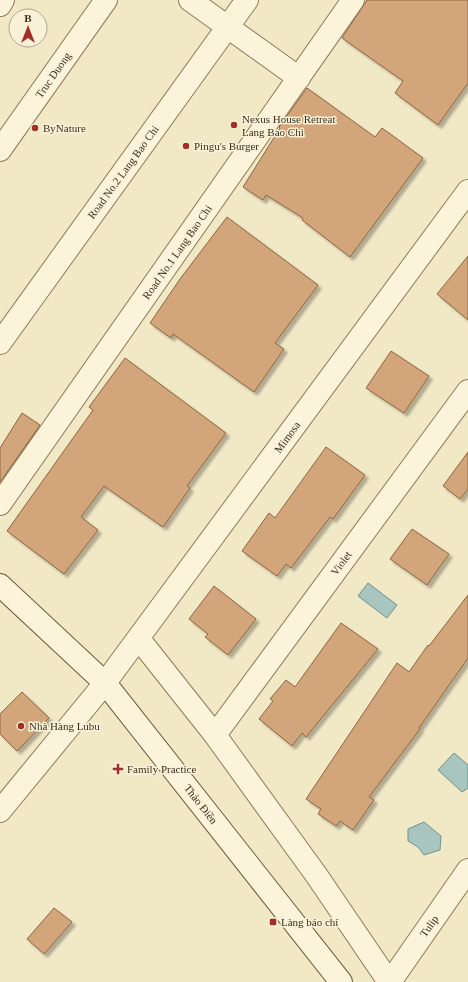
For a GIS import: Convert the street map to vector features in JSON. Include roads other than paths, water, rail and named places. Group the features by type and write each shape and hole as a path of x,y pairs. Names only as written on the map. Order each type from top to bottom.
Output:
{"street":[{"path":"0,5 3,0"},
{"name":"Truc Duong","path":"0,150 106,0"},
{"path":"190,0 299,78"},
{"name":"Road No.2 Lang Bao Chi","path":"0,344 247,0"},
{"name":"Road No.1 Lang Bao Chi","path":"0,504 353,0"},
{"name":"Mimosa","path":"0,811 106,683 468,191"},
{"name":"Violet","path":"215,735 468,391"},
{"name":"Thảo Điền","path":"0,585 106,683 341,982"},
{"path":"139,639 215,735 317,876 390,982"},
{"name":"Tulip","path":"390,982 468,870"}],"water":[{"path":"368,583 397,605 387,618 358,596"},
{"path":"454,753 468,765 468,788 462,792 438,770"},
{"path":"424,822 441,836 440,850 424,855 418,847 408,841 408,829"}],"place":[{"name":"Nexus House Retreat Lang Bao Chi","path":"234,125"},
{"name":"ByNature","path":"35,128"},
{"name":"Pingu's Burger","path":"186,146"},
{"name":"Nhà Hàng Lubu","path":"21,726"},
{"name":"Family Practice","path":"118,769"},
{"name":"Làng báo chí","path":"273,922"}]}
